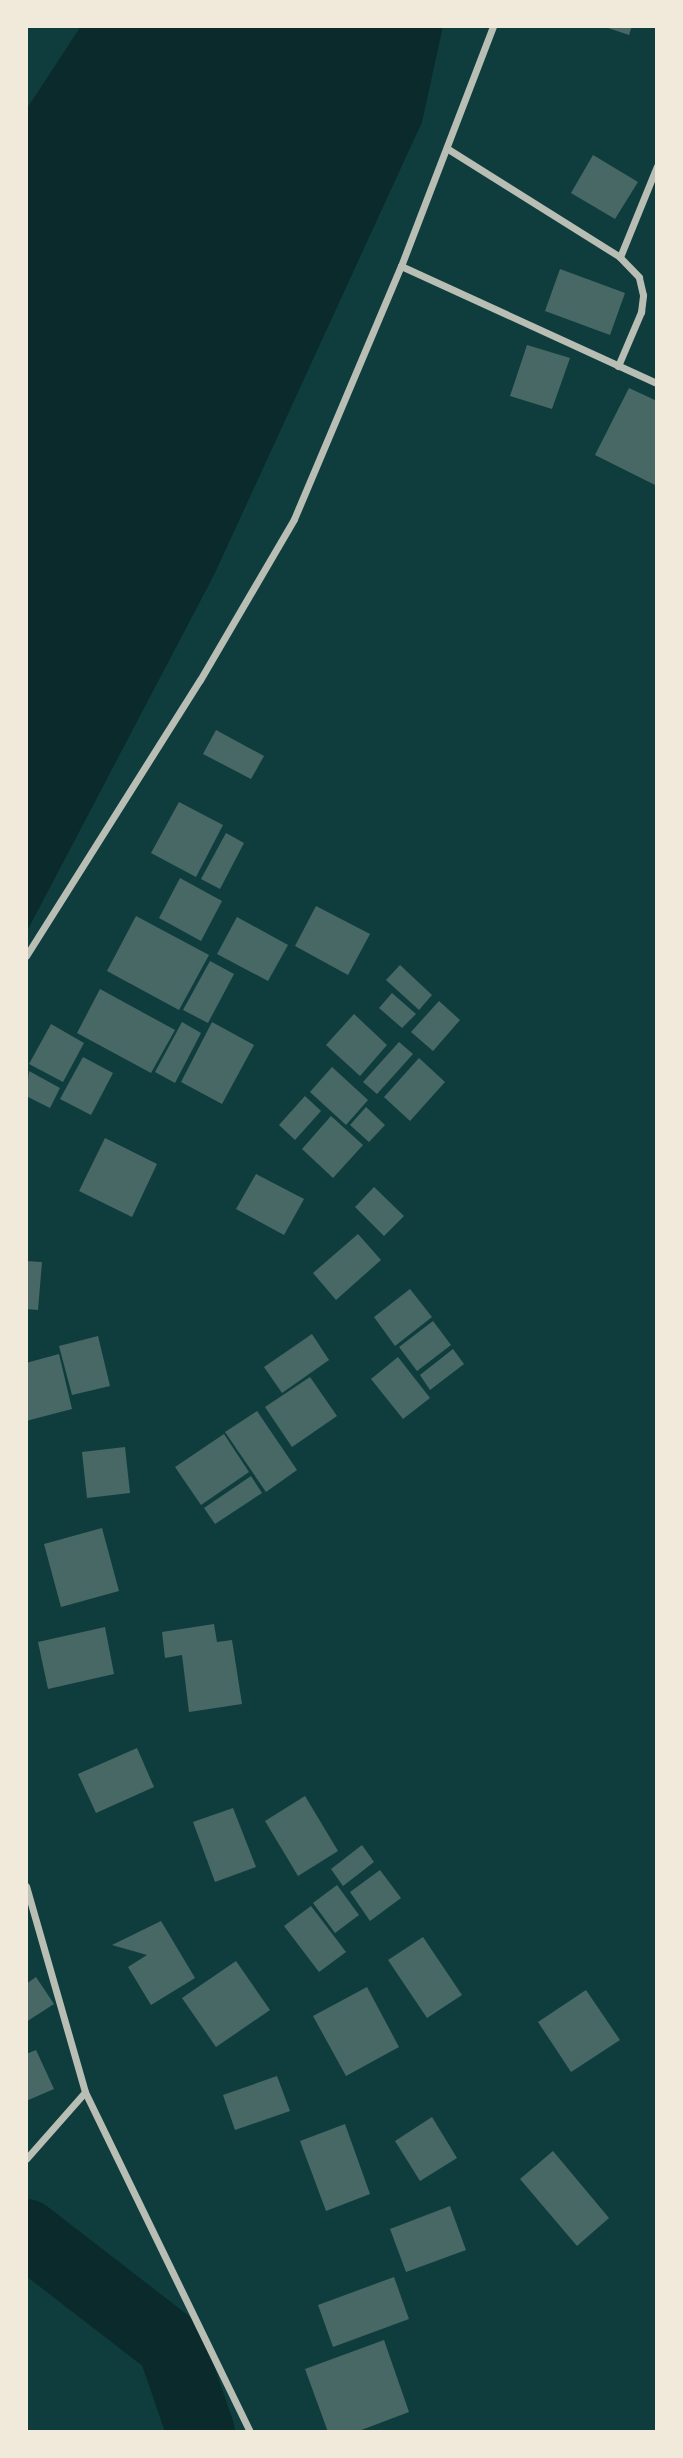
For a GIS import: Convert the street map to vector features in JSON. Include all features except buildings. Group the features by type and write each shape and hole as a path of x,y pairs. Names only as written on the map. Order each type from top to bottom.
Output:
{"street":[{"path":"26,956 200,680 294,519 401,266 494,26"},
{"path":"448,149 620,257 639,277 643,295 640,312 618,366"},
{"path":"620,257 657,166"},
{"path":"401,266 657,383"},
{"path":"26,1886 85,2092 250,2432"},
{"path":"28,2157 85,2092"}],"water":[{"path":"81,26 443,26 422,122 214,575 26,933 26,110"}],"waterway":[{"path":"26,2233 171,2345 201,2432"}]}
